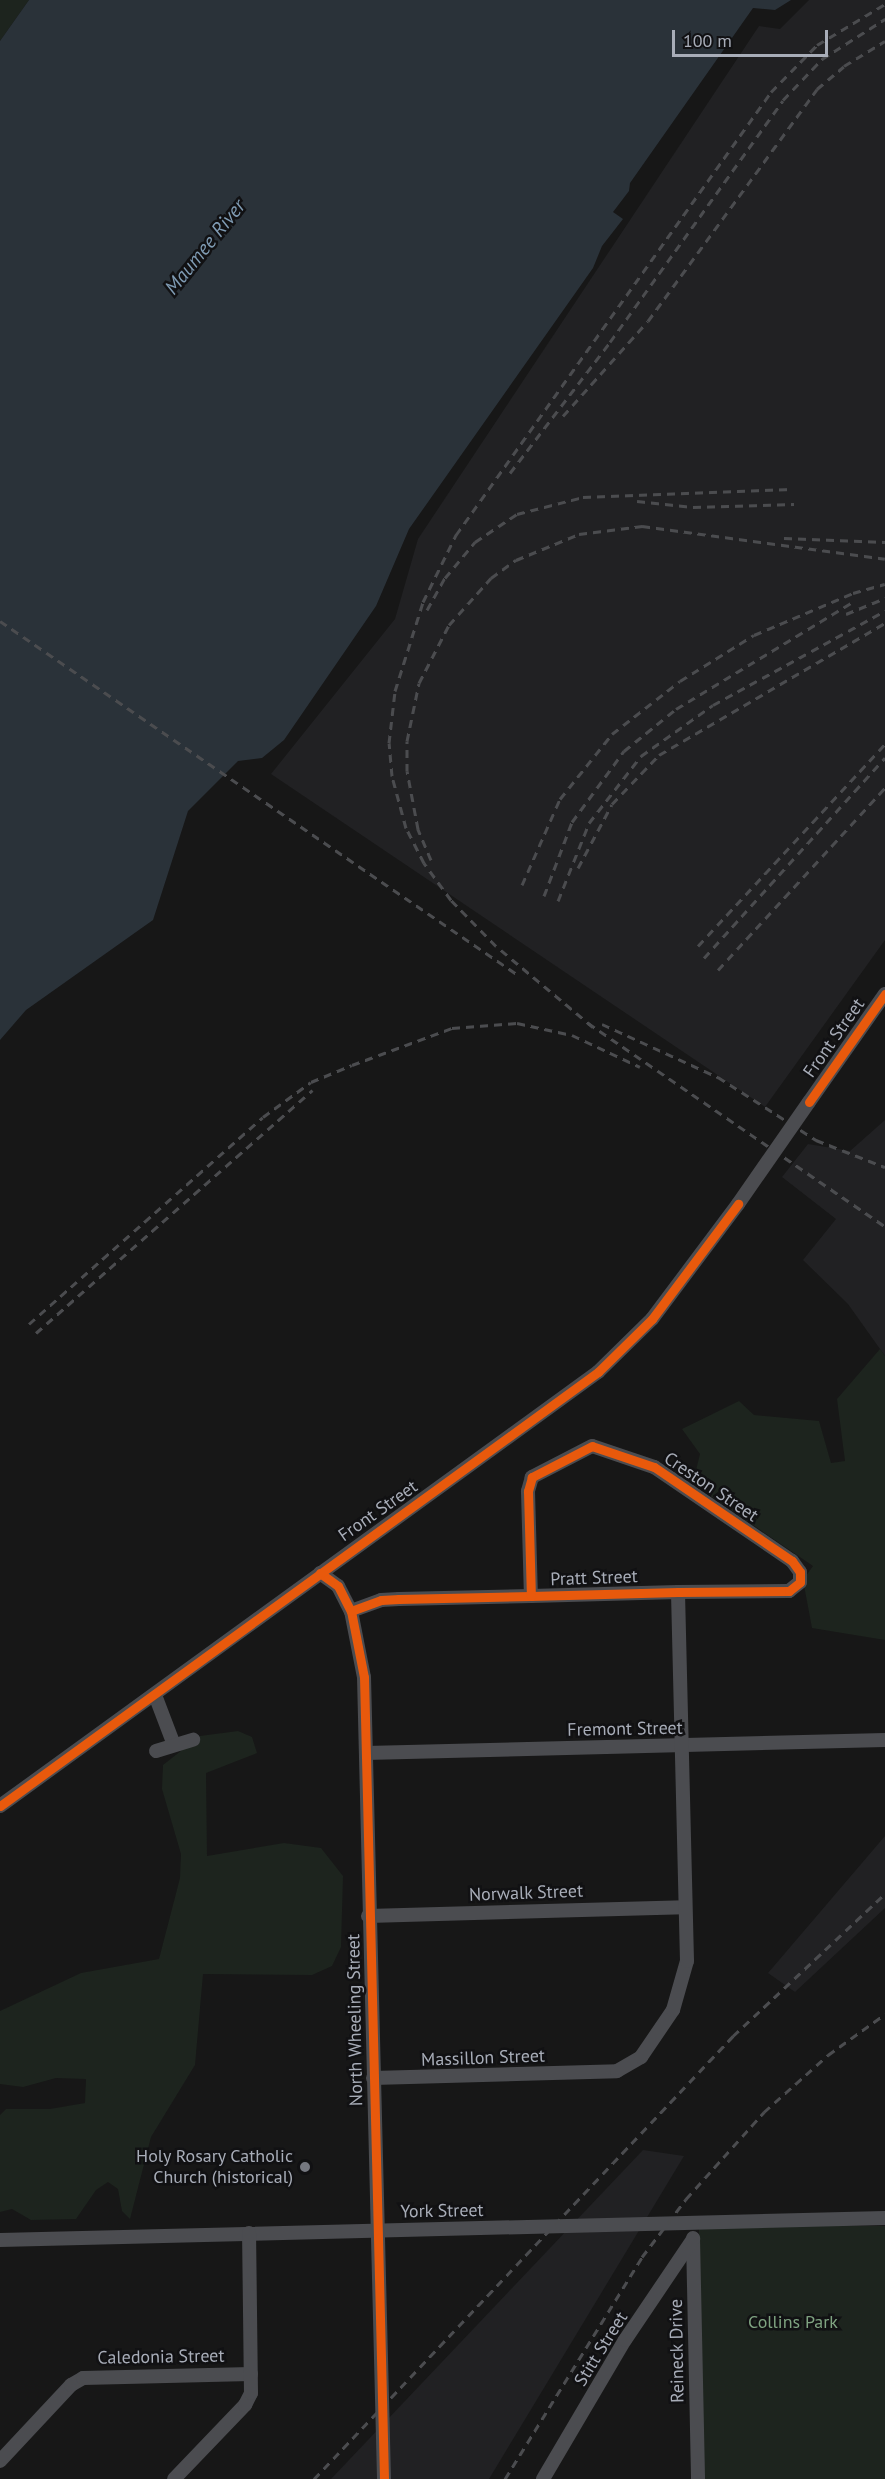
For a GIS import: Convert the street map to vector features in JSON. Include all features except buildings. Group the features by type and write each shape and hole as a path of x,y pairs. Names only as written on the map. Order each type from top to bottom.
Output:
{"street":[{"name":"Front Street","path":"0,1806 571,1393 616,1357 670,1298 885,994"},
{"name":"Creston Street","path":"531,1596 528,1491 532,1477 581,1449 592,1446 654,1467 792,1561 800,1572 800,1582"},
{"name":"North Wheeling Street","path":"320,1573 338,1586 351,1611 364,1677 368,1916 384,2479"},
{"name":"Pratt Street","path":"351,1611 381,1600 789,1591 800,1582"},
{"path":"678,1592 684,1907"},
{"path":"155,1695 174,1745"},
{"path":"156,1751 193,1740"},
{"name":"Fremont Street","path":"366,1753 885,1740"},
{"name":"Norwalk Street","path":"368,1916 684,1907"},
{"name":"Massillon Street","path":"373,2078 617,2071 641,2057 673,2010 687,1961 684,1907"},
{"name":"York Street","path":"0,2240 885,2218"},
{"name":"Reineck Drive","path":"692,2223 698,2479"},
{"path":"174,2479 244,2405 251,2393 249,2234"},
{"name":"Stitt Street","path":"543,2479 625,2340 693,2239"},
{"name":"Caledonia Street","path":"0,2461 71,2385 83,2378 251,2374"}],"shaded area":[{"path":"809,0 885,0 885,940 765,1107 271,774 395,619 418,539 759,26 780,29"},
{"path":"885,1120 885,1356 848,1304 803,1260 836,1219 782,1177 808,1144 850,1151"},
{"path":"885,1836 885,1908 795,1992 768,1973"},
{"path":"643,2150 684,2156 489,2479 331,2479"}],"green space":[{"path":"0,0 29,0 0,41"},
{"path":"880,1349 885,1356 885,1640 812,1628 803,1580 813,1566 709,1495 695,1474 700,1454 682,1429 739,1401 754,1415 819,1421 831,1463 845,1461 837,1399"},
{"path":"238,1731 252,1737 257,1753 206,1773 207,1856 284,1843 321,1848 343,1876 341,1947 332,1966 312,1975 203,1974 195,2065 151,2137 130,2219 122,2211 118,2189 108,2182 96,2190 76,2219 31,2220 12,2209 0,2212 0,2115 6,2109 50,2109 85,2103 86,2079 56,2078 23,2087 0,2084 0,2011 81,1973 159,1959 180,1878 181,1854 162,1789 163,1765 200,1736"},
{"name":"Collins Park","path":"699,2226 885,2226 885,2479 699,2479"}],"water":[{"name":"Maumee River","path":"29,0 791,0 775,10 753,8 630,183 629,191 613,212 623,219 602,246 593,268 409,529 376,606 284,740 262,758 238,761 188,811 153,920 26,1010 0,1040 0,41"}],"railway":[{"path":"593,1027 496,946 451,900 424,863 406,828 392,776 389,743 395,691 423,602 456,535 771,92 817,45 885,4"},
{"path":"510,473 610,342 783,100 822,59 885,19"},
{"path":"563,416 648,321 817,89 844,66 885,41"},
{"path":"427,610 445,578 475,542 517,514 583,497 793,489"},
{"path":"637,501 693,507 794,504"},
{"path":"431,860 418,829 407,771 407,741 419,683 449,625 491,578 516,560 579,534 642,526 885,559"},
{"path":"784,538 885,542"},
{"path":"522,885 560,799 612,734 680,681 754,635 853,593 885,584"},
{"path":"846,614 885,598"},
{"path":"544,896 572,822 624,751 676,709 853,602"},
{"path":"558,901 589,823 641,756 713,705 885,611"},
{"path":"0,621 518,975"},
{"path":"578,868 612,804 659,755 885,623"},
{"path":"698,946 885,744"},
{"path":"704,958 885,758"},
{"path":"718,970 885,788"},
{"path":"29,1324 263,1117 311,1082 452,1028 517,1023 572,1035 640,1067"},
{"path":"588,1023 885,1226"},
{"path":"602,1024 718,1077 816,1140 885,1167"},
{"path":"36,1333 313,1090"},
{"path":"314,2479 733,2036 885,1894"},
{"path":"505,2479 642,2257 686,2199 764,2112 828,2055 885,2014"}],"cycle path":[{"path":"809,1102 885,994"},
{"path":"0,1806 598,1372 652,1319 738,1204"},
{"path":"351,1611 381,1600 399,1599 789,1591 800,1582 800,1572 792,1561 654,1467 592,1446 532,1477 528,1491 531,1596"},
{"path":"320,1573 338,1586 351,1611 364,1677 384,2479"}],"place":[{"name":"Holy Rosary Catholic Church (historical)","path":"305,2167"}]}
